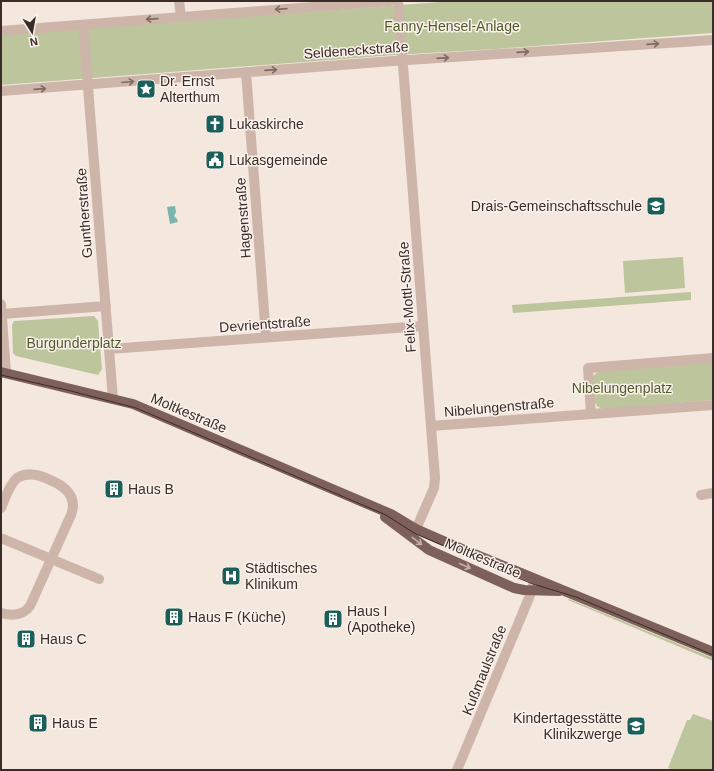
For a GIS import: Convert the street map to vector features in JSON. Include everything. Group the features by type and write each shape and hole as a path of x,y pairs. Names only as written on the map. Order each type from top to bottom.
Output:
{"main road":[{"name":"Moltkestraße","path":"3,372 132,404 391,514 416,529 713,652"},
{"name":"Moltkestraße","path":"359,500 429,550 514,588 524,590 565,591"}],"street":[{"path":"179,1 181,17"},
{"path":"1,31 390,1"},
{"path":"398,1 404,60"},
{"name":"Guntherstraße","path":"83,25 113,399"},
{"name":"Seldeneckstraße","path":"1,91 404,60 713,40"},
{"name":"Felix-Mottl-Straße","path":"404,60 435,478 434,488 416,529"},
{"name":"Hagenstraße","path":"246,72 266,337"},
{"path":"1,299 16,312"},
{"path":"3,372 1,309 16,312 106,306"},
{"name":"Devrientstraße","path":"109,349 423,326"},
{"path":"592,414 588,368 713,358"},
{"name":"Nibelungenstraße","path":"431,426 713,405"},
{"path":"1,508 12,484 17,479 23,476 37,474 56,482 67,490 72,501 73,509 32,604 24,613 14,616 1,614"},
{"path":"701,495 713,493"},
{"path":"1,538 99,579"},
{"name":"Kußmaulstraße","path":"458,770 532,590 534,579"}],"green space":[{"name":"Fanny-Hensel-Anlage","path":"454,1 713,1 713,33 395,55 1,85 1,35"},
{"path":"683,257 685,288 625,293 623,261"},
{"path":"691,292 691,300 513,313 512,305"},
{"name":"Burgunderplatz","path":"94,316 98,321 102,369 98,375 16,356 13,353 12,325 14,321"},
{"name":"Nibelungenplatz","path":"713,362 713,400 602,409 597,406 594,401 593,377 596,373 601,371"},
{"path":"569,599 713,658 713,661 568,600"},
{"path":"693,714 713,721 713,770 674,770 668,768 687,720 690,720"}],"water":[{"path":"175,206 176,212 174,216 178,222 170,224 167,207"}],"tram line":[{"path":"1,375 136,408 386,515 414,533 518,578 576,597 713,655"}],"place":[{"name":"Dr. Ernst Alterthum","path":"146,89"},
{"name":"Lukaskirche","path":"215,124"},
{"name":"Lukasgemeinde","path":"215,160"},
{"name":"Drais-Gemeinschaftsschule","path":"656,206"},
{"name":"Haus B","path":"114,489"},
{"name":"Städtisches Klinikum","path":"231,576"},
{"name":"Haus F (Küche)","path":"174,617"},
{"name":"Haus I (Apotheke)","path":"333,619"},
{"name":"Haus C","path":"26,639"},
{"name":"Haus E","path":"38,723"},
{"name":"Kindertagesstätte Klinikzwerge","path":"636,726"}]}
